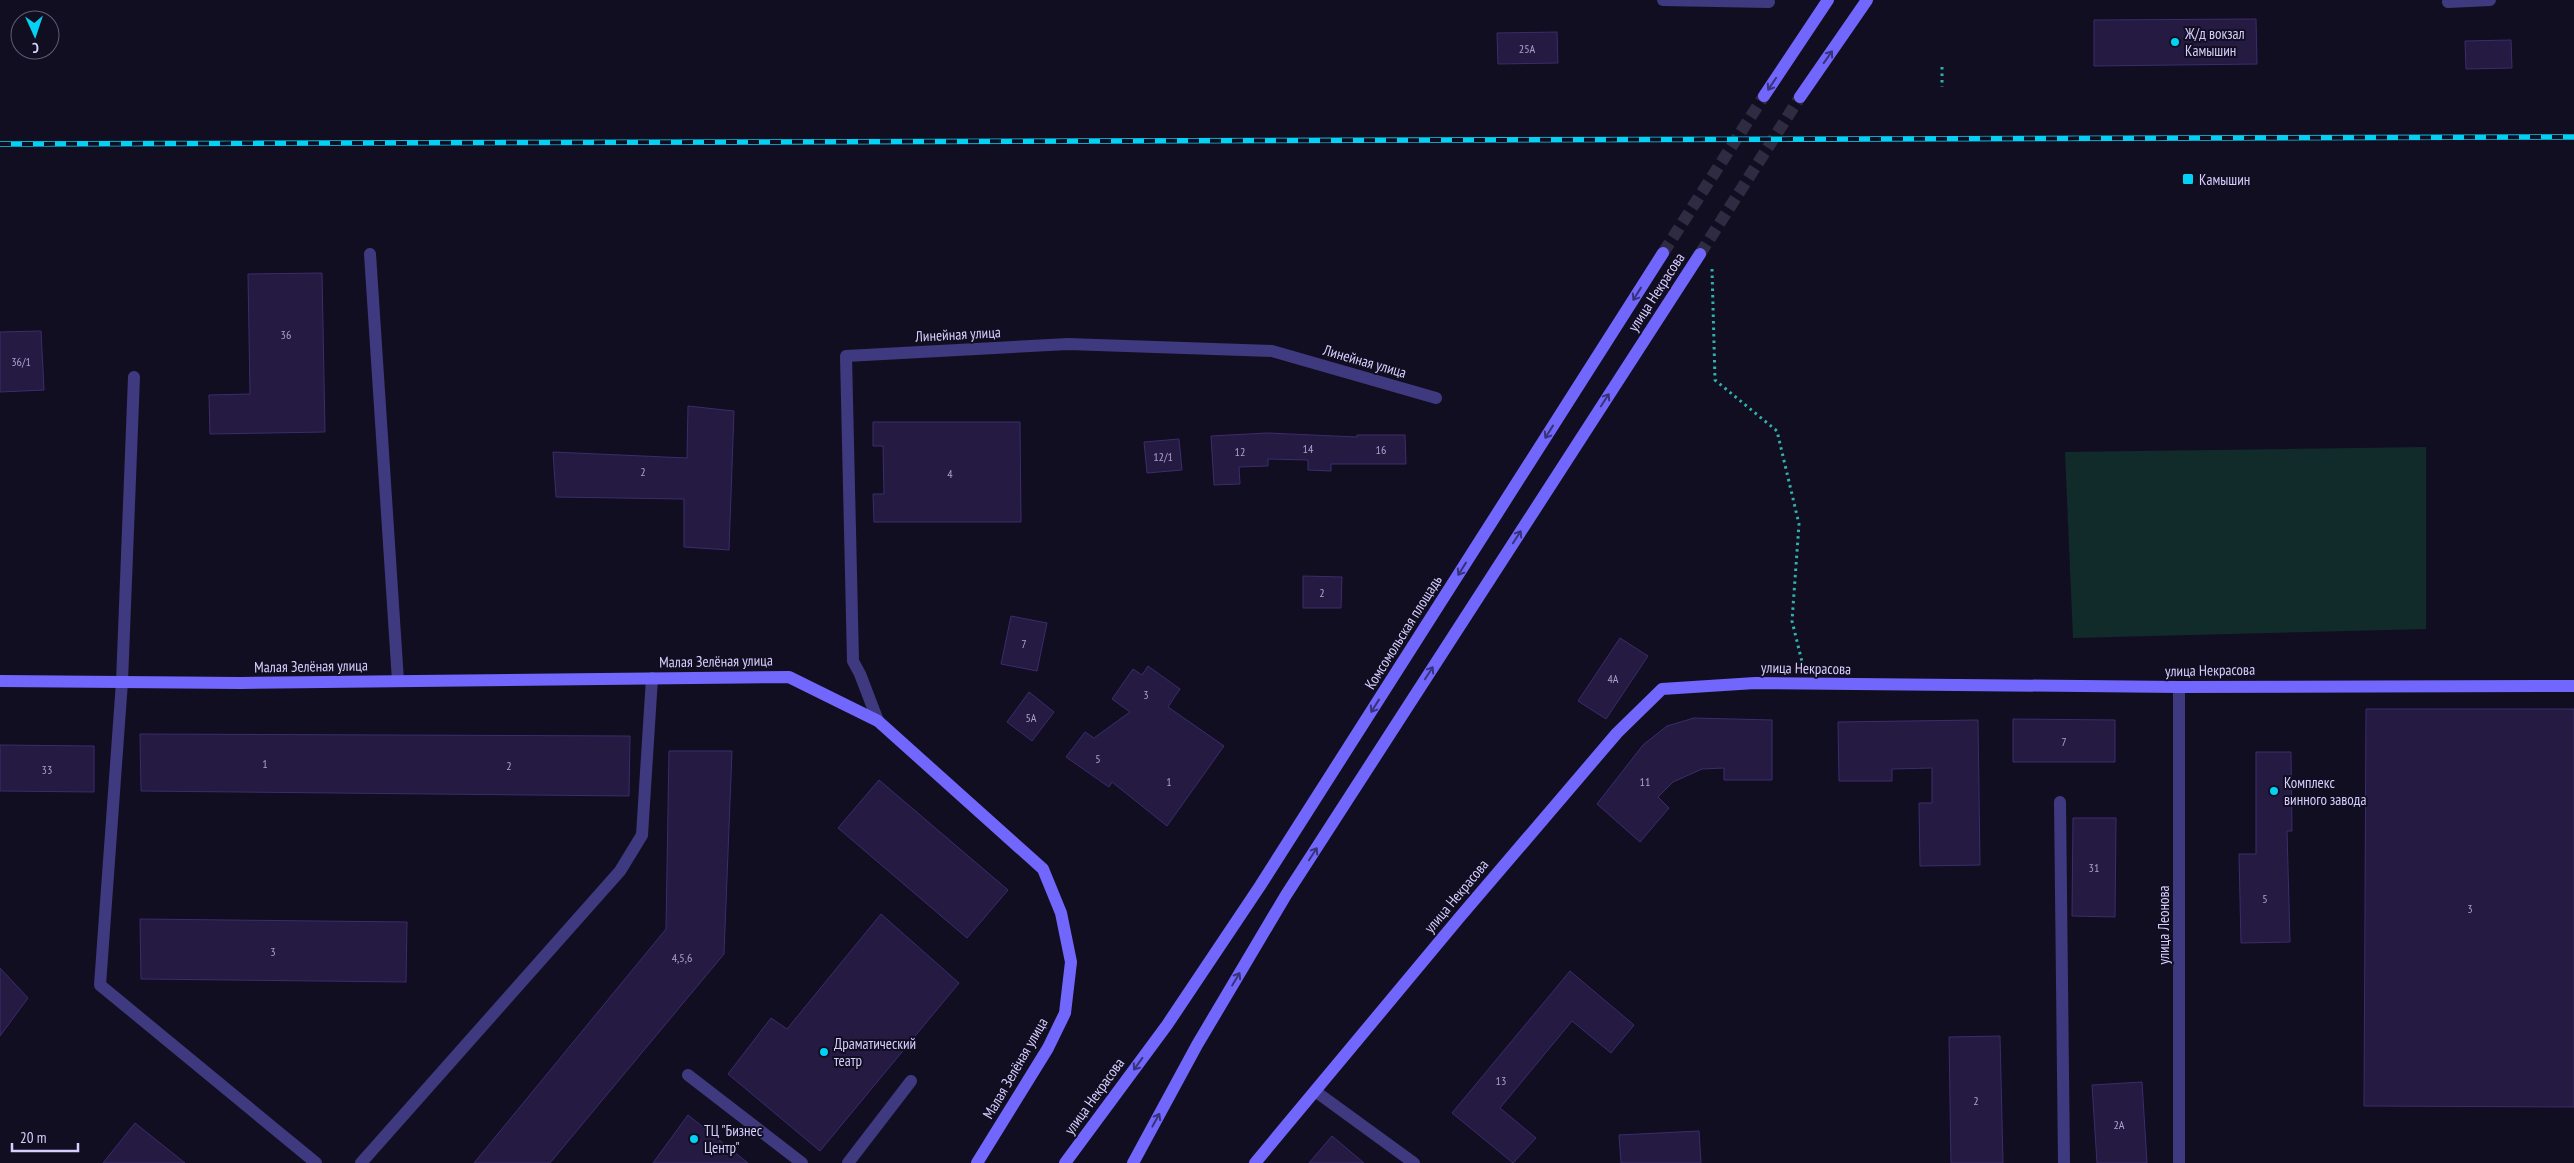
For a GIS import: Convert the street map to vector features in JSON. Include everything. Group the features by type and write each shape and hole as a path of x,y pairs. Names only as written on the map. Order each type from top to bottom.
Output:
{"street":[{"path":"1663,0 1770,2"},
{"path":"1764,96 1828,0"},
{"path":"1800,97 1868,0"},
{"path":"2448,2 2490,0"},
{"name":"Комсомольская площадь","path":"1166,1025 1260,886 1663,253"},
{"path":"370,254 398,681"},
{"name":"улица Некрасова","path":"1133,1163 1197,1045 1286,895 1700,254"},
{"name":"Линейная улица","path":"878,721 853,661 846,356 1068,344 1272,352 1436,398"},
{"path":"134,377 122,682 100,985 314,1162"},
{"name":"Малая Зелёная улица","path":"0,681 398,681 789,676 878,721 1043,869 1061,913 1071,962 1065,1012 1048,1048 977,1163"},
{"path":"361,1163 620,871 642,835 652,678"},
{"name":"улица Некрасова","path":"1255,1163 1617,733 1662,689 1702,685 1807,684 2179,687 2574,686"},
{"name":"улица Леонова","path":"2179,687 2179,1163"},
{"path":"2060,802 2064,1163"},
{"name":"улица Некрасова","path":"1066,1163 1166,1025"},
{"path":"688,1075 802,1163"},
{"path":"848,1163 911,1081"},
{"path":"1315,1091 1414,1163"}],"path":[{"path":"1942,67 1942,87"},
{"path":"1712,268 1715,380 1777,430 1799,524 1792,621 1807,684"}],"green space":[{"path":"2426,447 2426,629 2073,638 2065,452"}],"building":[{"name":"Ж/д вокзал Камышин","path":"2256,19 2257,64 2094,66 2094,20"},
{"path":"1557,32 1558,63 1498,64 1497,33"},
{"path":"2511,40 2512,68 2466,69 2465,41"},
{"path":"322,273 325,432 210,434 209,395 250,394 248,274"},
{"path":"41,331 44,390 0,392 0,332"},
{"path":"688,406 734,411 729,550 684,547 684,499 556,497 553,452 687,458"},
{"path":"873,422 1020,422 1021,522 874,522 873,494 884,494 883,446 873,446"},
{"path":"1267,433 1357,437 1357,435 1405,435 1406,464 1331,464 1331,471 1308,470 1308,460 1268,459 1268,466 1239,467 1240,484 1214,485 1211,436"},
{"path":"1179,439 1182,470 1147,473 1144,442"},
{"path":"1303,576 1342,577 1341,608 1303,608"},
{"path":"1011,616 1047,623 1037,671 1001,664"},
{"path":"1620,638 1648,656 1606,719 1578,701"},
{"path":"1148,666 1180,689 1168,707 1224,746 1167,826 1112,782 1109,787 1066,757 1085,732 1094,738 1130,712 1112,699 1133,669 1142,675"},
{"path":"1029,692 1054,712 1032,741 1007,722"},
{"path":"2366,709 2574,709 2574,1107 2364,1106"},
{"path":"1694,718 1772,720 1772,780 1724,780 1724,768 1702,769 1673,782 1658,797 1669,808 1640,842 1597,804 1643,745 1667,726"},
{"path":"2013,719 2115,720 2115,762 2013,762"},
{"path":"1978,720 1980,865 1920,866 1919,803 1932,803 1932,768 1892,769 1892,781 1839,781 1838,722"},
{"path":"140,734 630,736 629,796 141,791"},
{"path":"0,745 94,746 94,792 0,791"},
{"path":"669,751 732,751 724,954 550,1163 474,1163 666,929"},
{"path":"2256,752 2291,752 2292,831 2287,831 2290,942 2241,943 2239,854 2256,854"},
{"path":"879,780 1008,890 967,938 838,828"},
{"path":"2073,818 2116,818 2115,917 2072,916"},
{"name":"Драматический театр","path":"881,914 959,983 820,1151 728,1074 771,1018 787,1029"},
{"path":"140,919 407,922 406,982 141,979"},
{"path":"0,968 28,998 0,1036"},
{"path":"1570,971 1634,1025 1611,1053 1572,1021 1500,1108 1536,1138 1513,1163 1452,1113"},
{"path":"2000,1036 2003,1163 1951,1163 1949,1037"},
{"path":"2142,1082 2147,1163 2097,1163 2092,1085"},
{"name":"ТЦ \"Бизнес Центр\"","path":"688,1115 748,1163 653,1163"},
{"path":"135,1123 185,1163 103,1163"},
{"path":"1699,1131 1701,1163 1621,1163 1619,1135"},
{"path":"1332,1136 1364,1163 1309,1163"}],"tunnel":[{"path":"1663,253 1764,96"},
{"path":"1700,254 1800,97"}],"railway":[{"path":"0,144 2574,137"}],"place":[{"name":"Ж/д вокзал Камышин","path":"2175,42"},
{"name":"Камышин","path":"2188,179"},
{"name":"Комплекс винного завода","path":"2274,791"},
{"name":"Драматический театр","path":"824,1052"},
{"name":"ТЦ \"Бизнес Центр\"","path":"694,1139"}]}
